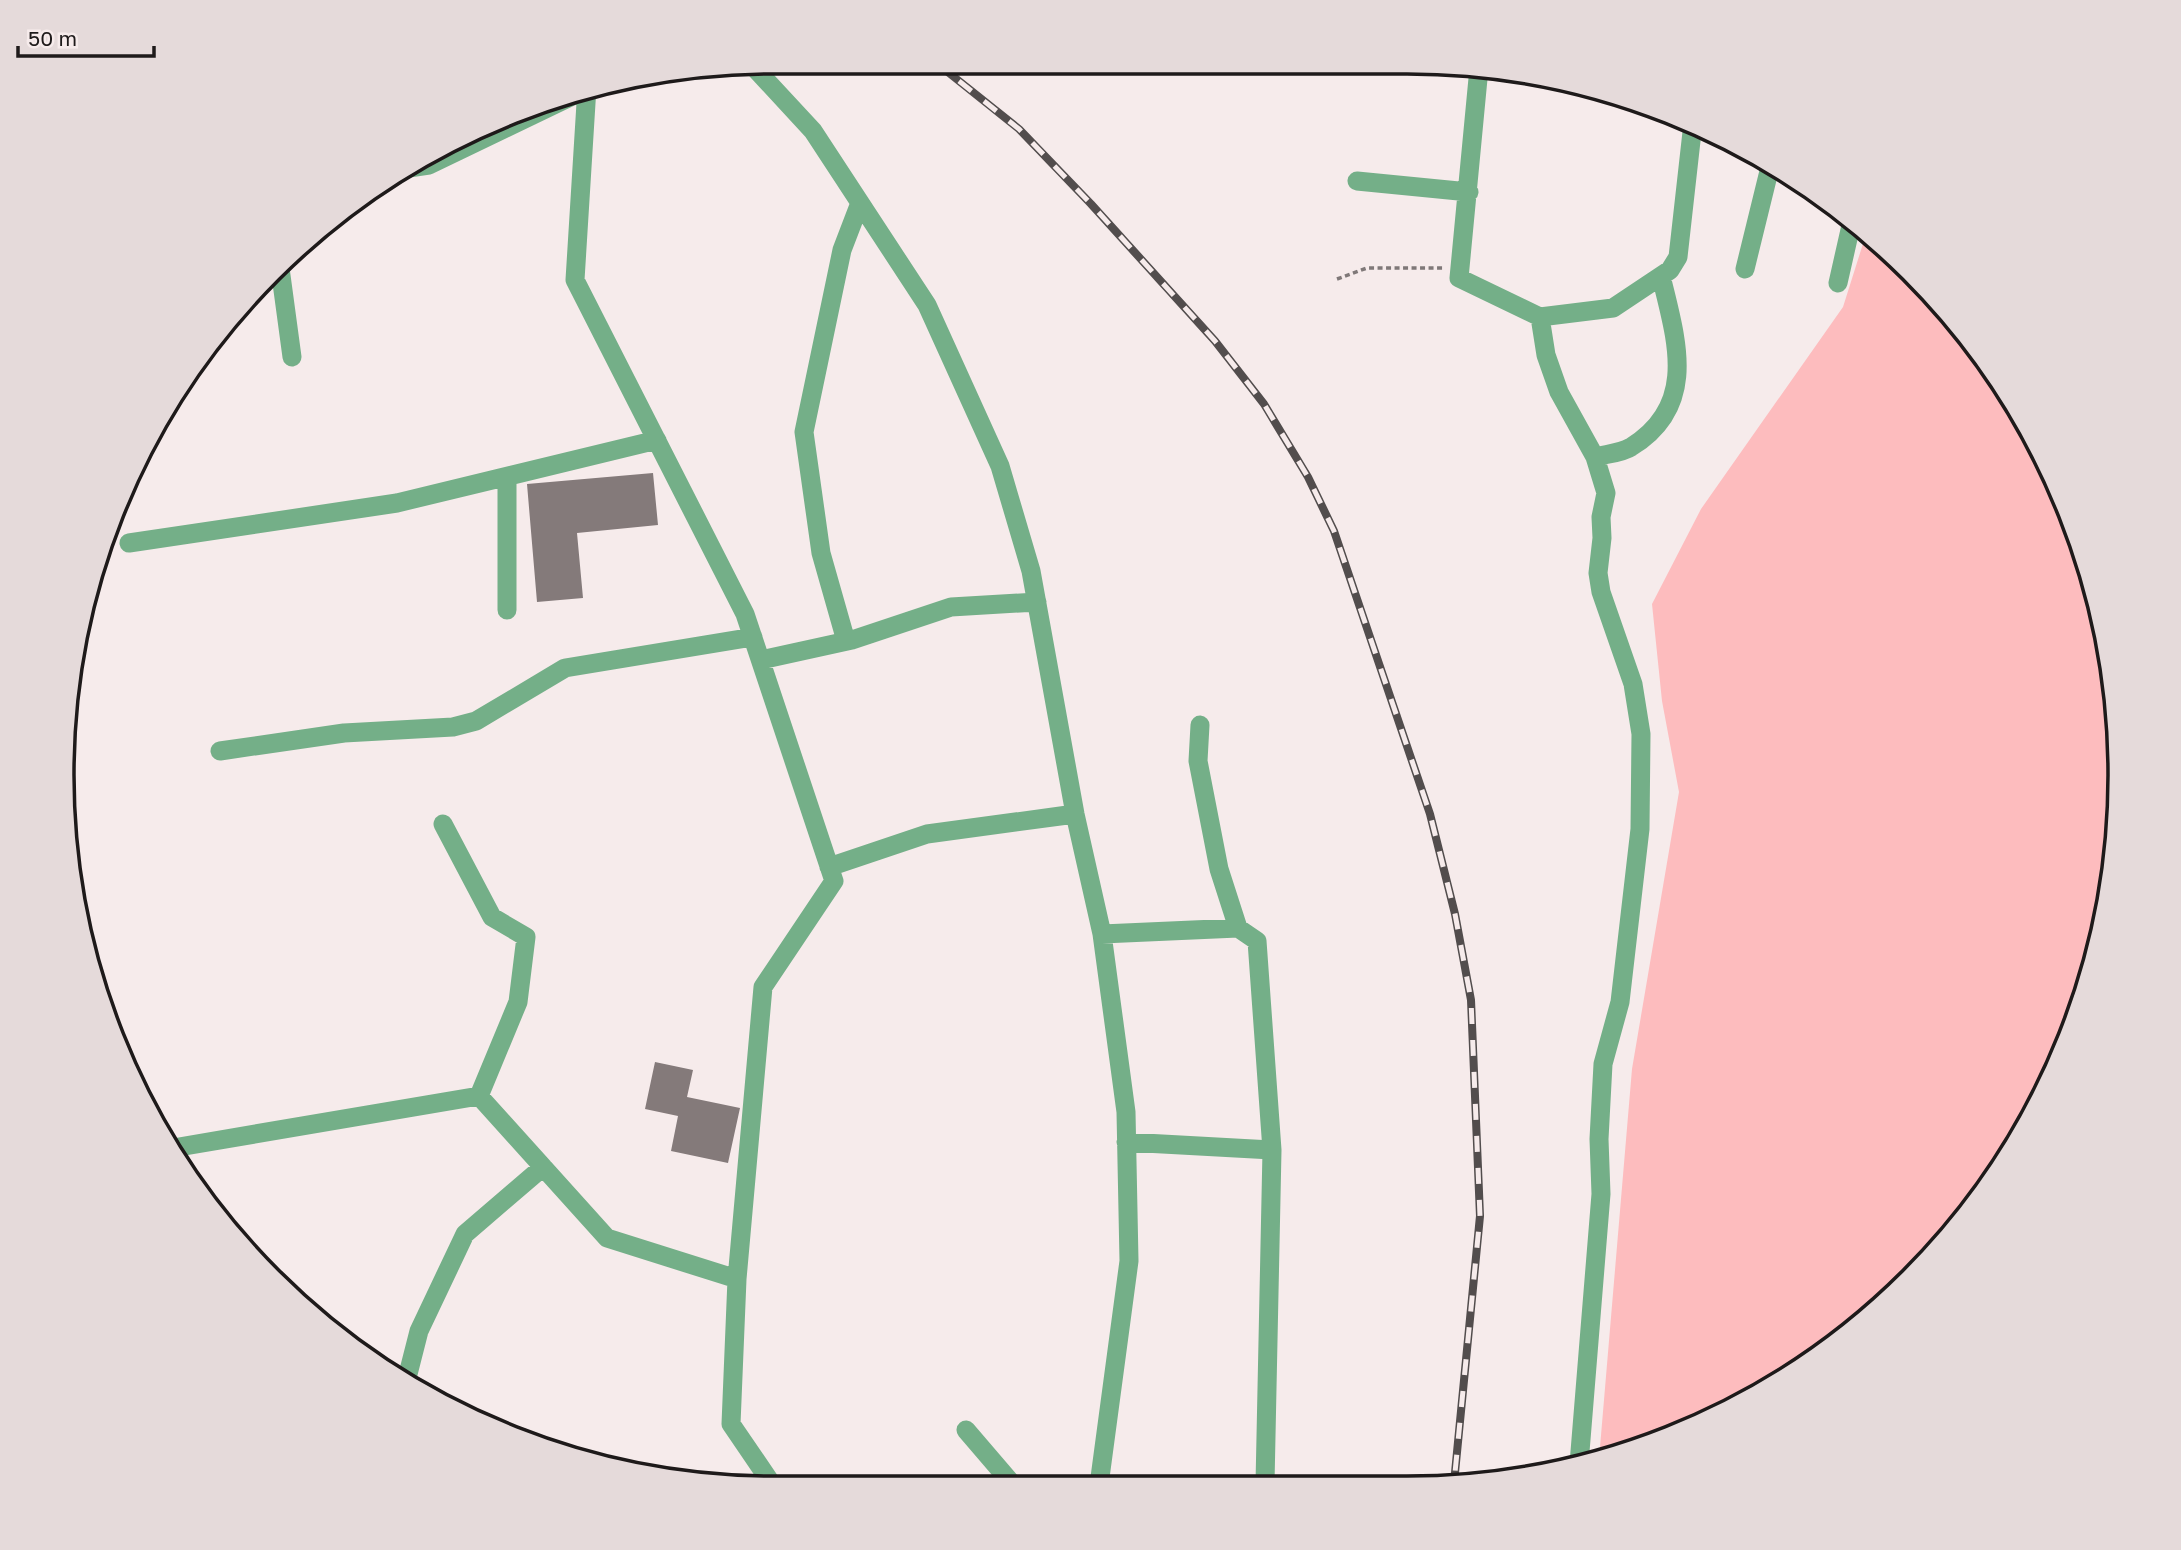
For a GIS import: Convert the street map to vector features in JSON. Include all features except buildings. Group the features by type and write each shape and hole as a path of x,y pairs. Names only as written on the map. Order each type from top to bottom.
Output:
{"street":[{"path":"761,74 813,131 927,305 1000,466 1031,571 1075,814 1102,934 1126,1112 1129,1261 1099,1476"},
{"path":"1478,78 1459,278 1540,317 1613,309 1671,270 1678,257 1692,135"},
{"path":"586,99 575,280 745,614 834,881 763,987 737,1279 731,1424 766,1476"},
{"path":"427,165 507,127"},
{"path":"1745,269 1768,174"},
{"path":"1357,181 1469,192"},
{"path":"846,641 821,553 804,432 842,250 860,202"},
{"path":"1838,284 1850,232"},
{"path":"1595,457 1630,449 1655,428 1674,397 1679,363 1661,276"},
{"path":"281,277 292,357"},
{"path":"1540,317 1546,355 1559,392 1595,457 1606,493 1601,517 1602,538 1598,573 1601,592 1633,684 1641,734 1641,817 1620,1002 1603,1064 1601,1194 1580,1455"},
{"path":"129,543 397,503 657,440"},
{"path":"507,478 507,610"},
{"path":"761,660 846,641 951,607 1037,602"},
{"path":"220,751 344,733 453,727 476,721 565,668 753,637"},
{"path":"1200,725 1198,761 1219,869 1238,928"},
{"path":"829,867 927,835 1075,814"},
{"path":"443,824 492,917 526,937 518,1002 479,1096"},
{"path":"1102,934 1238,928 1257,941 1272,1150 1265,1476"},
{"path":"479,1096 607,1238 737,1279"},
{"path":"180,1146 479,1096"},
{"path":"1126,1142 1272,1150"},
{"path":"408,1373 419,1331 466,1234 543,1167"},
{"path":"966,1430 1005,1476"}],"path":[{"path":"1337,279 1367,268 1448,268 1459,278"}],"shaded area":[{"path":"1863,243 1902,279 1963,348 2014,424 2054,507 2084,593 2094,638 2106,729 2106,821 2094,912 2084,957 2070,1000 2035,1085 2014,1126 1989,1165 1933,1238 1902,1271 1833,1332 1757,1383 1674,1423 1600,1449 1632,1069 1679,792 1662,701 1652,604 1701,509 1843,307"}],"railway":[{"path":"950,74 1019,129 1215,341 1264,404 1308,477 1334,531 1430,814 1455,914 1471,1000 1480,1216 1455,1475"}]}
